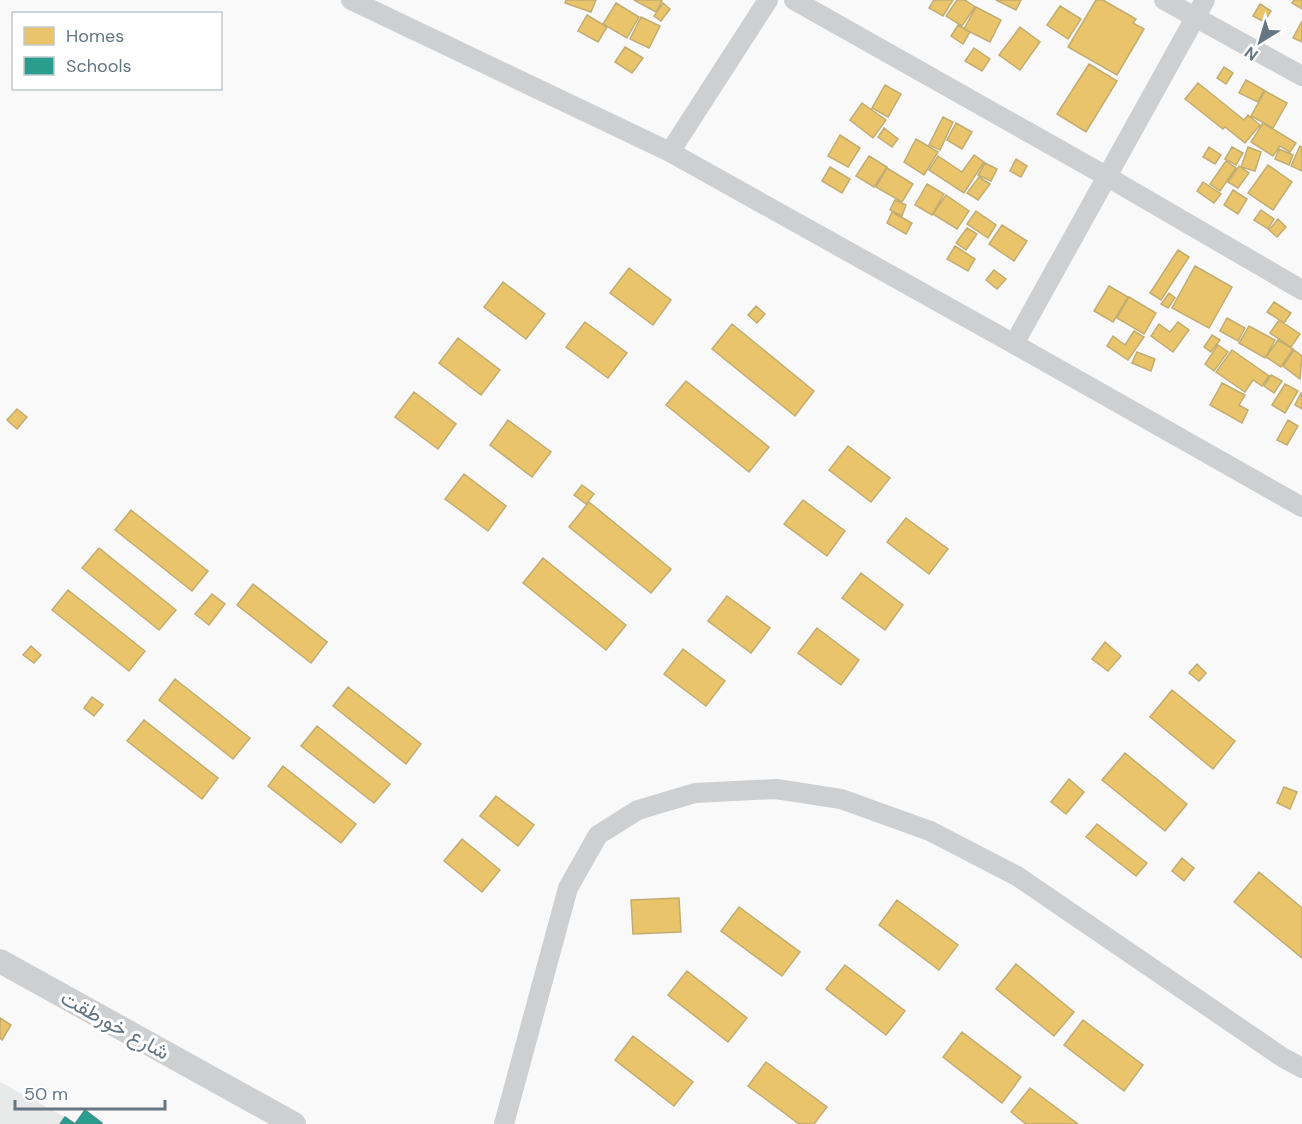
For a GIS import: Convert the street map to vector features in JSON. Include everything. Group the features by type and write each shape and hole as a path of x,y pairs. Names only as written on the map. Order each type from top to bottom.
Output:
{"street":[{"path":"670,152 768,0"},
{"path":"794,0 1106,176 1302,290"},
{"path":"1164,0 1302,76"},
{"path":"1014,344 1205,0"},
{"path":"357,2 670,152 1302,507"},
{"path":"504,1124 568,888 598,835 638,810 695,793 776,789 841,799 930,831 1017,876 1282,1057 1302,1068"},
{"name":"شارع خورطقت","path":"0,961 294,1124"}],"shaded area":[{"path":"0,1082 78,1124 0,1124"}],"building: Homes":[{"path":"566,0 596,0 591,12 565,3"},
{"path":"634,0 660,0 662,1 656,12"},
{"path":"934,0 953,0 943,16 929,8"},
{"path":"957,0 965,0 975,7 962,26 946,16"},
{"path":"996,0 1021,0 1016,10"},
{"path":"1096,0 1103,0 1136,19 1133,23 1144,29 1117,75 1068,47"},
{"path":"1294,0 1302,0 1302,9 1292,3"},
{"path":"616,3 639,17 627,38 603,24"},
{"path":"663,3 670,9 661,21 654,16"},
{"path":"1260,4 1271,11 1264,22 1253,16"},
{"path":"1060,6 1081,19 1068,39 1047,25"},
{"path":"976,7 1001,20 990,42 964,29"},
{"path":"587,15 607,27 598,42 578,31"},
{"path":"641,17 660,26 649,48 630,39"},
{"path":"1302,21 1302,42 1293,38"},
{"path":"958,25 970,32 963,44 951,36"},
{"path":"1020,27 1040,42 1020,70 999,55"},
{"path":"625,47 643,58 632,73 615,62"},
{"path":"974,48 990,59 982,71 965,61"},
{"path":"1089,64 1117,81 1086,132 1057,114"},
{"path":"1224,67 1233,73 1226,84 1217,78"},
{"path":"1246,80 1264,90 1258,102 1239,93"},
{"path":"1198,83 1244,120 1248,115 1260,125 1245,143 1185,99"},
{"path":"885,85 901,94 888,117 872,108"},
{"path":"1265,91 1287,103 1273,128 1251,116"},
{"path":"862,103 886,120 873,138 850,120"},
{"path":"943,117 953,122 940,150 929,145"},
{"path":"956,123 972,132 962,149 947,140"},
{"path":"1263,123 1296,143 1290,152 1280,146 1273,156 1251,142"},
{"path":"884,128 898,139 892,147 878,137"},
{"path":"840,135 860,148 848,167 828,156"},
{"path":"916,139 938,152 924,175 904,162"},
{"path":"1300,146 1302,147 1302,171 1291,166"},
{"path":"1209,147 1221,155 1215,164 1203,157"},
{"path":"1232,147 1243,153 1236,165 1225,159"},
{"path":"1248,147 1261,152 1255,171 1241,167"},
{"path":"1279,149 1293,155 1289,165 1275,159"},
{"path":"974,155 984,162 964,193 929,170 938,156 962,172"},
{"path":"869,156 887,167 874,187 856,176"},
{"path":"1016,159 1027,166 1021,177 1010,171"},
{"path":"1226,161 1236,168 1220,191 1210,184"},
{"path":"985,163 997,169 991,181 978,175"},
{"path":"1268,165 1292,182 1273,210 1248,193"},
{"path":"1239,166 1249,173 1238,188 1228,182"},
{"path":"830,167 850,179 842,193 822,181"},
{"path":"887,168 913,184 902,202 876,187"},
{"path":"979,177 990,184 978,200 967,193"},
{"path":"1203,182 1221,194 1214,203 1197,191"},
{"path":"927,184 944,194 932,215 915,205"},
{"path":"1233,190 1247,199 1238,214 1224,205"},
{"path":"946,195 969,211 957,229 933,214"},
{"path":"895,200 906,205 902,216 890,210"},
{"path":"1261,210 1274,219 1268,229 1254,220"},
{"path":"976,211 996,225 988,238 967,224"},
{"path":"892,212 912,223 906,234 887,223"},
{"path":"1278,219 1286,227 1277,237 1269,230"},
{"path":"1002,225 1027,241 1014,261 989,244"},
{"path":"967,228 977,234 966,250 956,243"},
{"path":"955,246 975,259 968,271 947,259"},
{"path":"1178,250 1189,257 1161,300 1150,293"},
{"path":"1195,266 1232,287 1209,328 1172,308"},
{"path":"629,268 671,300 653,325 610,293"},
{"path":"994,270 1006,279 997,289 986,280"},
{"path":"503,282 545,314 526,339 484,307"},
{"path":"1109,286 1128,297 1113,322 1094,311"},
{"path":"1169,293 1175,298 1168,308 1161,304"},
{"path":"1129,297 1156,313 1144,334 1117,318"},
{"path":"1274,302 1291,313 1284,323 1267,312"},
{"path":"756,306 765,314 757,323 748,315"},
{"path":"1227,318 1245,328 1238,341 1220,331"},
{"path":"1279,320 1300,334 1291,347 1270,333"},
{"path":"585,322 627,353 608,378 566,347"},
{"path":"1178,322 1189,330 1173,352 1151,336 1159,324 1170,332"},
{"path":"732,324 814,391 795,416 712,349"},
{"path":"1249,326 1275,340 1265,358 1239,343"},
{"path":"1134,331 1144,337 1128,360 1107,346 1113,336 1125,345"},
{"path":"1212,335 1220,340 1211,352 1204,347"},
{"path":"458,338 500,370 481,395 439,363"},
{"path":"1278,340 1293,349 1281,367 1266,357"},
{"path":"1218,345 1228,352 1214,371 1205,364"},
{"path":"1232,350 1269,376 1262,386 1253,380 1245,392 1216,372"},
{"path":"1294,350 1302,356 1300,379 1283,366"},
{"path":"1137,352 1155,359 1151,371 1132,363"},
{"path":"1271,375 1282,381 1274,393 1264,386"},
{"path":"686,381 769,447 749,472 666,405"},
{"path":"1222,383 1245,395 1239,405 1248,410 1242,423 1210,405"},
{"path":"1285,384 1298,391 1285,413 1272,405"},
{"path":"414,392 456,424 438,449 395,417"},
{"path":"1302,394 1302,409 1295,405"},
{"path":"17,409 27,417 17,429 7,420"},
{"path":"508,420 551,452 532,477 490,445"},
{"path":"1288,420 1298,426 1287,445 1277,440"},
{"path":"848,446 890,478 871,502 829,470"},
{"path":"464,474 506,506 488,531 445,499"},
{"path":"582,485 594,494 586,504 574,495"},
{"path":"803,500 845,531 827,556 784,524"},
{"path":"589,502 671,569 651,593 569,527"},
{"path":"131,510 208,571 192,591 115,530"},
{"path":"906,518 948,549 929,574 887,542"},
{"path":"99,548 176,610 159,630 82,568"},
{"path":"543,558 626,625 606,650 523,583"},
{"path":"861,573 903,605 885,630 842,598"},
{"path":"253,584 327,642 311,663 237,605"},
{"path":"68,590 145,651 129,671 52,610"},
{"path":"212,594 225,604 209,625 195,614"},
{"path":"727,596 770,628 751,653 708,621"},
{"path":"817,628 859,660 841,685 798,653"},
{"path":"1105,642 1121,656 1108,671 1092,659"},
{"path":"31,646 41,655 34,663 23,655"},
{"path":"683,649 725,681 706,706 664,674"},
{"path":"1197,664 1206,673 1199,681 1189,673"},
{"path":"175,679 250,738 233,759 159,700"},
{"path":"348,687 421,744 406,764 333,706"},
{"path":"1172,690 1235,741 1213,769 1150,717"},
{"path":"92,697 103,705 94,716 84,708"},
{"path":"144,720 218,778 202,799 127,741"},
{"path":"317,726 390,784 374,803 301,746"},
{"path":"1125,753 1187,804 1165,831 1102,780"},
{"path":"283,766 356,824 341,843 268,786"},
{"path":"1069,779 1084,792 1066,814 1051,802"},
{"path":"1284,787 1297,792 1290,809 1277,803"},
{"path":"496,796 534,825 518,846 480,816"},
{"path":"1097,824 1147,863 1136,876 1086,837"},
{"path":"462,839 500,870 482,892 444,861"},
{"path":"1182,858 1194,868 1184,881 1172,871"},
{"path":"1259,872 1302,908 1302,958 1234,902"},
{"path":"679,898 681,932 633,934 631,900"},
{"path":"897,900 958,945 939,970 879,925"},
{"path":"739,907 800,952 782,976 721,931"},
{"path":"1016,964 1074,1012 1054,1036 996,989"},
{"path":"845,965 905,1011 886,1035 826,989"},
{"path":"687,971 747,1018 728,1042 668,995"},
{"path":"0,1018 11,1025 2,1040 0,1038"},
{"path":"1083,1020 1143,1065 1124,1091 1064,1045"},
{"path":"962,1032 1021,1077 1002,1103 943,1057"},
{"path":"633,1036 693,1082 674,1106 615,1060"},
{"path":"766,1062 827,1107 814,1124 799,1124 748,1086"},
{"path":"1030,1088 1078,1124 1026,1124 1011,1112"}],"building: Schools":[{"path":"85,1110 102,1123 75,1124"},
{"path":"65,1117 75,1124 60,1124"}]}
